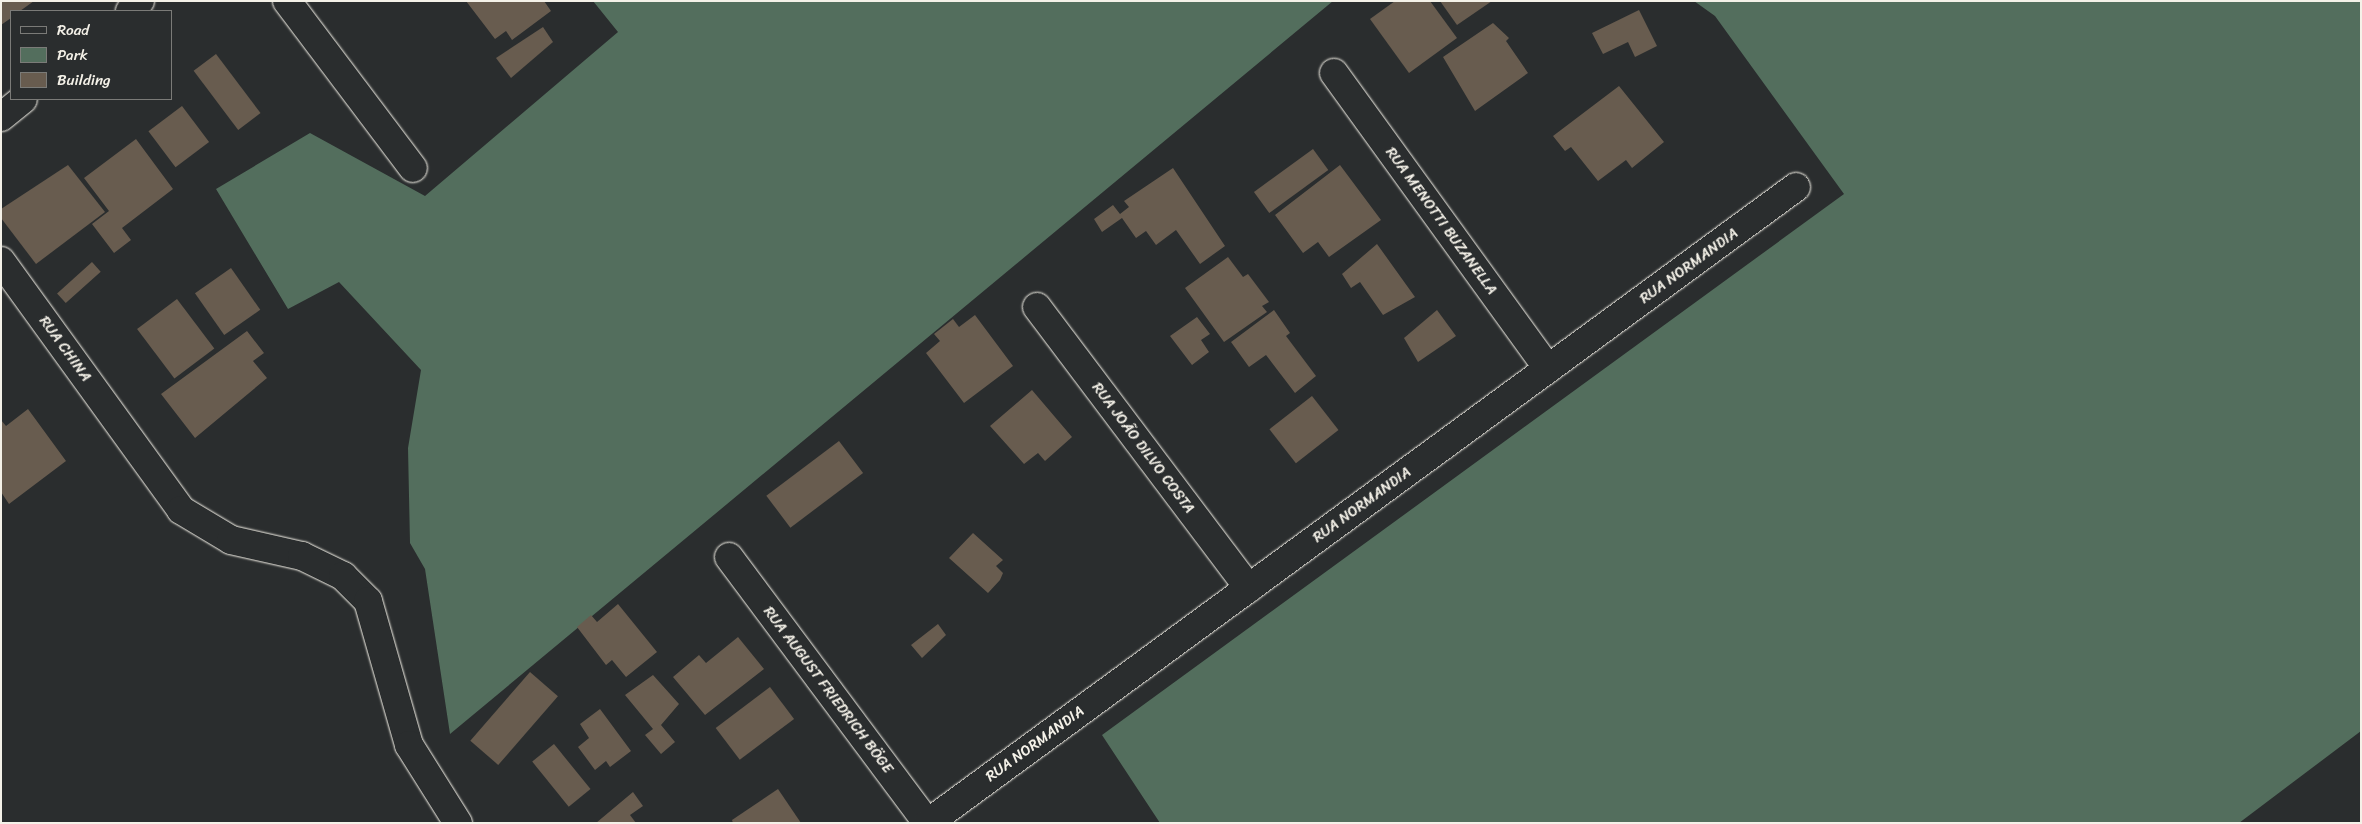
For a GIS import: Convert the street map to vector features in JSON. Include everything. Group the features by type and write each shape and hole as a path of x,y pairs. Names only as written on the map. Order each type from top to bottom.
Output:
{"street":[{"path":"131,10 140,1"},
{"path":"287,1 413,168"},
{"name":"RUA MENOTTI BUZANELLA","path":"1334,73 1548,369"},
{"path":"1,117 22,100"},
{"name":"RUA NORMANDIA","path":"928,823 1796,187"},
{"name":"RUA CHINA","path":"1,262 181,510 231,540 310,560 343,576 368,601 409,745 425,775 458,823"},
{"name":"RUA JOÃO DILVO COSTA","path":"1038,307 1249,588"},
{"name":"RUA AUGUST FRIEDRICH BÖGE","path":"729,558 928,823"}],"green space":[{"path":"593,1 1333,1 450,734 425,569 410,543 408,448 421,370 339,282 288,309 216,189 310,133 425,196 618,32"},
{"path":"1694,1 2361,1 2361,731 2239,823 1160,823 1102,735 1844,194 1715,16"}],"building":[{"path":"1,1 34,1 21,10 10,10 10,19 1,25"},
{"path":"466,1 544,1 551,11 512,40 506,31 495,39"},
{"path":"1395,1 1430,1 1457,38 1409,73 1370,19"},
{"path":"1440,1 1492,1 1457,25"},
{"path":"1639,10 1657,46 1635,57 1628,42 1603,54 1592,33"},
{"path":"1493,23 1509,38 1506,41 1528,73 1475,111 1443,57"},
{"path":"543,27 553,42 511,78 496,58"},
{"path":"216,54 261,113 238,130 194,71"},
{"path":"1619,86 1664,142 1632,168 1626,160 1598,181 1571,147 1565,151 1553,136"},
{"path":"182,106 209,142 176,167 148,131"},
{"path":"136,139 173,189 122,228 131,240 114,253 92,224 109,211 84,178"},
{"path":"1313,149 1328,170 1269,213 1254,192"},
{"path":"68,165 105,212 36,264 1,218 1,209"},
{"path":"1340,165 1381,220 1329,257 1318,242 1303,253 1275,215"},
{"path":"1173,168 1225,246 1200,264 1176,230 1156,245 1146,231 1136,238 1122,218 1102,232 1094,219 1113,205 1120,214 1129,207 1124,201"},
{"path":"1377,244 1415,297 1383,315 1360,282 1351,288 1342,274"},
{"path":"1228,257 1243,277 1248,274 1269,302 1262,306 1267,312 1224,342 1185,288"},
{"path":"92,262 101,272 66,303 57,293"},
{"path":"231,268 260,310 224,335 195,293"},
{"path":"177,299 214,349 174,379 137,329"},
{"path":"1274,310 1290,333 1286,336 1316,376 1295,393 1266,355 1249,367 1231,342"},
{"path":"1437,310 1456,336 1418,362 1404,338"},
{"path":"975,315 1013,366 964,403 926,353 940,341 934,334 953,319 959,327"},
{"path":"1197,317 1210,334 1201,340 1209,352 1192,365 1170,336"},
{"path":"247,331 264,353 253,361 267,378 195,438 161,394"},
{"path":"1032,390 1072,437 1045,461 1038,453 1024,464 990,426"},
{"path":"1312,396 1338,430 1296,463 1269,429"},
{"path":"28,409 66,461 9,504 1,492 1,420 6,426"},
{"path":"839,441 863,473 790,528 766,496"},
{"path":"973,533 1003,560 996,566 1003,573 1000,580 988,593 949,558"},
{"path":"618,604 657,652 626,677 612,660 606,665 577,627 591,615 597,622"},
{"path":"938,624 946,635 922,658 911,645"},
{"path":"738,637 764,669 705,715 673,677 699,655 706,663"},
{"path":"530,672 558,696 498,765 470,741"},
{"path":"653,675 679,704 661,725 675,742 661,754 645,735 653,729 625,695"},
{"path":"770,687 794,719 740,760 716,728"},
{"path":"600,709 631,751 610,767 606,761 595,770 578,747 589,738 580,724"},
{"path":"554,744 591,789 569,807 532,762"},
{"path":"778,789 801,823 733,823 732,820"},
{"path":"633,792 643,806 630,815 636,823 596,823"}]}
